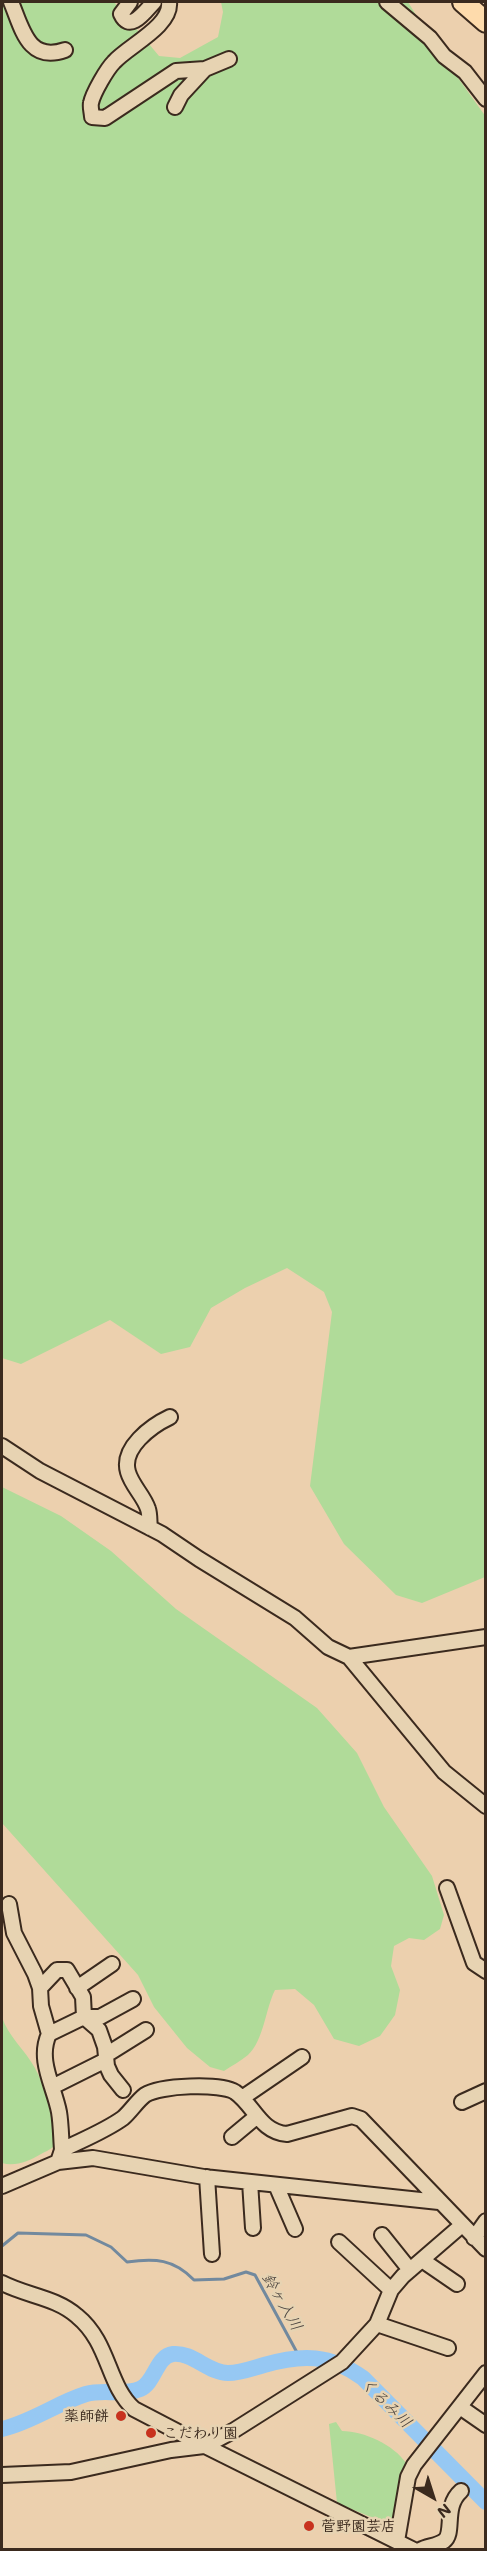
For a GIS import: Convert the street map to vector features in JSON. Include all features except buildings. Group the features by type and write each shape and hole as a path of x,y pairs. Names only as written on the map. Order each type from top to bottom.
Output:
{"highway":[{"path":"463,2 486,22"}],"street":[{"path":"10,2 25,36 38,51 52,55 65,50"},
{"path":"130,2 121,14 127,22 137,21 154,2"},
{"path":"169,2 165,16 155,28 114,61 106,72 91,103 92,117 105,117 176,71 206,69 229,59"},
{"path":"387,2 429,38 444,56 465,72 486,99"},
{"path":"175,107 181,95 206,69"},
{"path":"150,1528 148,1511 132,1482 127,1463 130,1452 137,1442 170,1417"},
{"path":"2,1446 40,1471 150,1528 295,1618 328,1647 349,1658 444,1772 484,1801"},
{"path":"349,1658 486,1637"},
{"path":"447,1888 474,1964 486,1971"},
{"path":"9,1904 14,1933 40,1988 40,2006 49,2034 44,2046 59,2112 60,2156"},
{"path":"77,1988 112,1964"},
{"path":"40,1988 57,1970 67,1970 83,1997 84,2017 99,2031 111,2075 123,2090"},
{"path":"49,2034 84,2017 100,2017 133,1999"},
{"path":"52,2086 106,2058 146,2030"},
{"path":"242,2098 302,2056"},
{"path":"2,2186 60,2156 123,2118 145,2095 160,2089 218,2086 234,2091 256,2117 271,2129 287,2134 331,2120 352,2116 361,2119 486,2249"},
{"path":"462,2102 486,2091"},
{"path":"232,2137 256,2117"},
{"path":"60,2156 93,2158 207,2177 439,2202"},
{"path":"207,2177 212,2254"},
{"path":"250,2182 253,2228"},
{"path":"276,2185 296,2229"},
{"path":"474,2238 486,2221"},
{"path":"2,2475 71,2472 171,2450 205,2445 233,2431 342,2362 377,2324 391,2290 410,2270 462,2225"},
{"path":"382,2235 410,2270"},
{"path":"339,2242 391,2290"},
{"path":"422,2260 457,2284"},
{"path":"2,2283 54,2301 78,2317 100,2343 122,2396 134,2409 414,2550"},
{"path":"377,2324 448,2348"},
{"path":"397,2541 408,2477 423,2454 486,2373"},
{"path":"460,2407 484,2421"},
{"path":"420,2550 448,2537 449,2512 456,2496 461,2491"}],"green space":[{"path":"2,2 114,2 159,56 180,58 218,37 223,12 221,2 408,2 436,47 486,117 485,1577 422,1603 396,1595 344,1544 310,1486 332,1312 324,1292 287,1268 245,1288 211,1308 190,1347 161,1354 110,1320 21,1364 2,1358"},
{"path":"2,1487 61,1516 111,1551 176,1609 317,1708 357,1753 384,1807 432,1876 444,1915 440,1929 424,1940 409,1938 394,1946 391,1966 400,1990 395,2015 380,2036 359,2046 334,2039 314,2005 295,1989 275,1990 258,2041 248,2055 224,2071 210,2067 187,2048 154,2007 138,1975 2,1823"},
{"path":"2,2017 38,2075 47,2095 56,2131 56,2140 52,2148 17,2164 2,2163"},
{"path":"336,2422 342,2431 360,2433 378,2440 394,2450 406,2463 395,2527 337,2503 329,2424"}],"waterway":[{"name":"鈴ヶ入川","path":"2,2246 18,2233 86,2235 111,2247 127,2262 146,2260 164,2262 179,2268 194,2280 224,2279 246,2272 255,2275 300,2358"},
{"name":"くるみ川","path":"2,2429 24,2422 86,2394 140,2389 149,2381 163,2359 173,2354 187,2356 214,2370 228,2373 278,2361 315,2358 339,2364 363,2378 486,2502"}],"place":[{"name":"薬師餅","path":"121,2416"},
{"name":"こだわり園","path":"151,2433"},
{"name":"菅野園芸店","path":"309,2526"}]}
